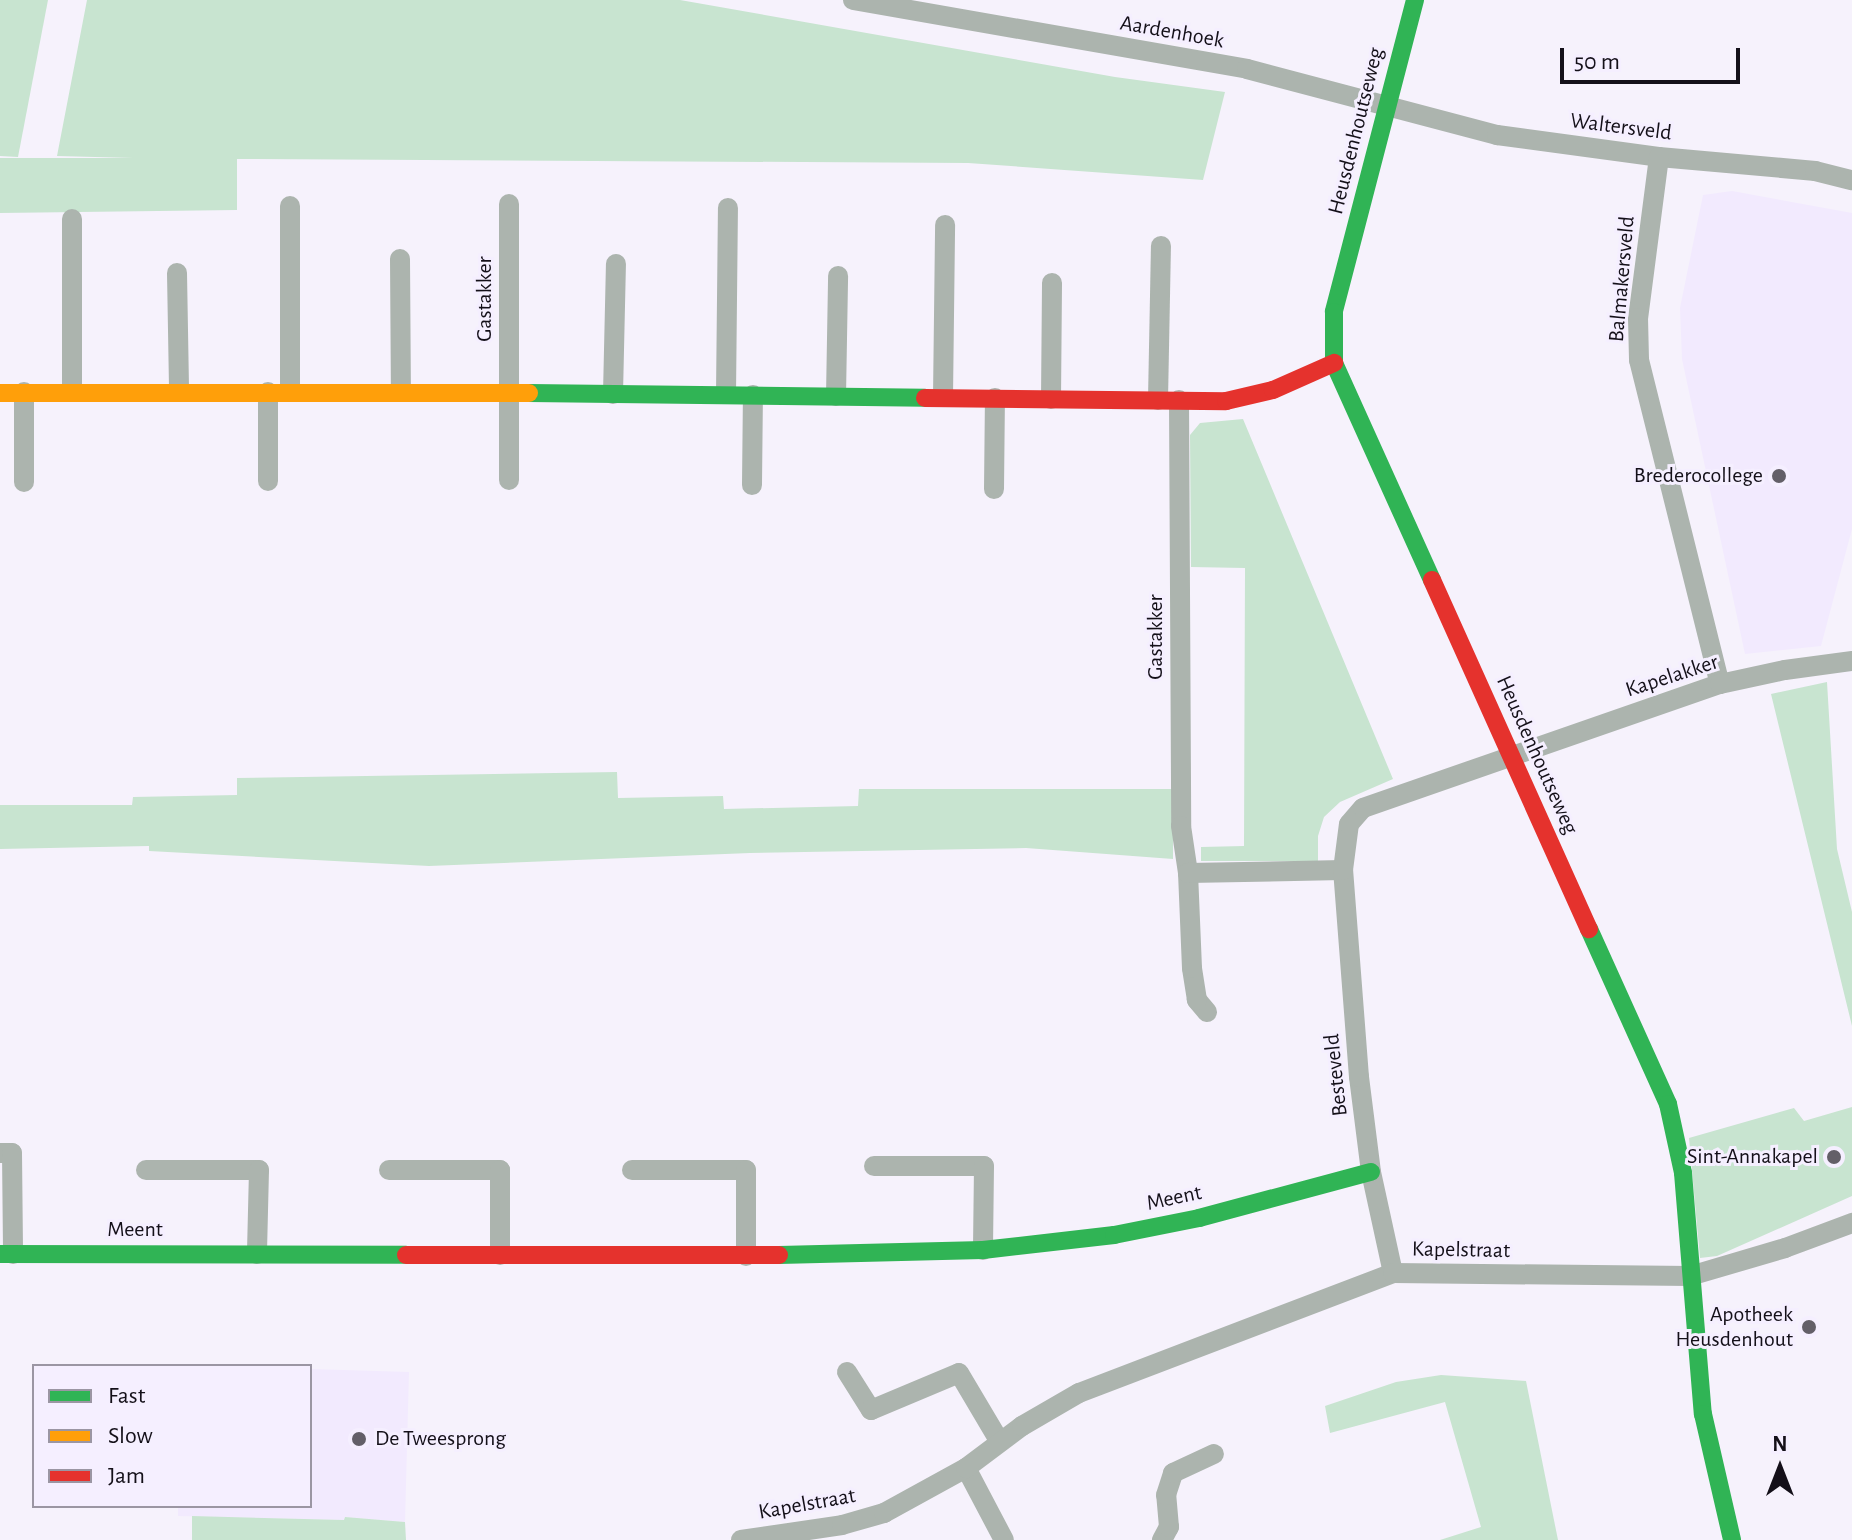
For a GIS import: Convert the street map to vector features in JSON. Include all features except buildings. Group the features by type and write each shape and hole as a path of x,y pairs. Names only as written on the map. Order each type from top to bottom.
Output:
{"street":[{"name":"Aardenhoek","path":"853,0 1247,69 1386,106"},
{"name":"Heusdenhoutseweg","path":"1415,0 1334,312 1334,363 1668,1104 1683,1173 1703,1414 1732,1540"},
{"name":"Waltersveld","path":"1386,106 1497,135 1659,157 1815,171 1852,180"},
{"name":"Balmakersveld","path":"1659,157 1638,318 1639,360 1720,684"},
{"name":"Gastakker","path":"509,204 509,480"},
{"path":"290,206 290,392"},
{"path":"726,394 728,208"},
{"path":"72,219 72,392"},
{"path":"943,397 945,225"},
{"name":"Gastakker","path":"1161,246 1169,400 1181,826 1188,873"},
{"path":"400,259 401,392"},
{"path":"613,394 616,264"},
{"path":"177,273 179,392"},
{"path":"836,396 838,276"},
{"path":"1051,399 1052,283"},
{"path":"0,393 726,394 1226,401 1273,390 1334,363"},
{"path":"24,392 24,482"},
{"path":"268,392 268,481"},
{"path":"752,485 753,395"},
{"path":"994,489 995,398"},
{"name":"Kapelakker","path":"1510,754 1720,684 1785,670 1852,661"},
{"name":"Besteveld","path":"1393,1273 1371,1172 1359,1077 1343,870 1349,824 1363,808 1510,754"},
{"path":"1207,1012 1197,1000 1192,968 1188,873 1343,870"},
{"name":"Meent","path":"0,1153 12,1153 6,1254 746,1256 983,1250 1114,1235 1186,1221 1371,1172"},
{"path":"874,1166 984,1166 983,1250"},
{"path":"146,1170 259,1170 257,1254"},
{"path":"389,1170 500,1170 500,1255"},
{"path":"632,1170 746,1170 746,1256"},
{"name":"Kapelstraat","path":"741,1540 842,1525 884,1513 966,1468 1000,1442 1079,1393 1393,1273 1690,1276 1785,1248 1852,1223"},
{"path":"847,1372 871,1410 959,1373 1000,1442"},
{"path":"1162,1540 1169,1527 1166,1495 1173,1473 1214,1454"},
{"path":"966,1468 1004,1540"}],"shaded area":[{"name":"Brederocollege","path":"1732,191 1852,213 1852,529 1821,646 1745,654 1682,359 1680,308 1703,195"},
{"name":"De Tweesprong","path":"312,1369 409,1372 405,1522 345,1517 344,1520 178,1516 178,1508 312,1508"}],"green space":[{"path":"0,0 48,0 18,157 0,156"},
{"path":"87,0 680,0 1115,77 1225,92 1203,180 968,163 237,159 237,210 0,213 0,158 133,158 57,156"},
{"path":"1243,419 1393,779 1340,802 1324,817 1318,836 1318,861 1201,861 1201,847 1244,846 1245,568 1191,567 1190,435 1200,423"},
{"path":"1827,682 1837,849 1852,912 1852,1026 1771,694"},
{"path":"617,772 618,798 723,796 724,809 858,806 859,789 1173,789 1173,859 1026,848 750,853 429,866 149,851 149,846 0,849 0,805 132,805 133,797 237,795 237,778"},
{"path":"1852,1107 1852,1196 1717,1256 1700,1258 1689,1138 1794,1108 1804,1121"},
{"path":"1441,1375 1526,1381 1558,1540 1440,1540 1481,1527 1445,1402 1330,1433 1325,1406 1396,1382"},
{"path":"192,1516 344,1520 345,1517 405,1522 406,1540 192,1540"}],"traffic: fast":[{"path":"1415,0 1334,312 1334,363 1432,580"},
{"path":"529,393 925,398"},
{"path":"1589,929 1668,1104 1683,1173 1703,1414 1732,1540"},
{"path":"779,1255 983,1250 1114,1235 1199,1218 1371,1172"},
{"path":"0,1254 406,1255"}],"traffic: slow":[{"path":"0,393 529,393"}],"traffic: jam":[{"path":"925,398 1226,401 1273,390 1334,363"},
{"path":"1432,580 1589,929"},
{"path":"406,1255 779,1255"}],"place":[{"name":"Brederocollege","path":"1779,476"},
{"name":"Sint-Annakapel","path":"1834,1157"},
{"name":"Apotheek Heusdenhout","path":"1809,1327"},
{"name":"De Tweesprong","path":"359,1439"}]}
